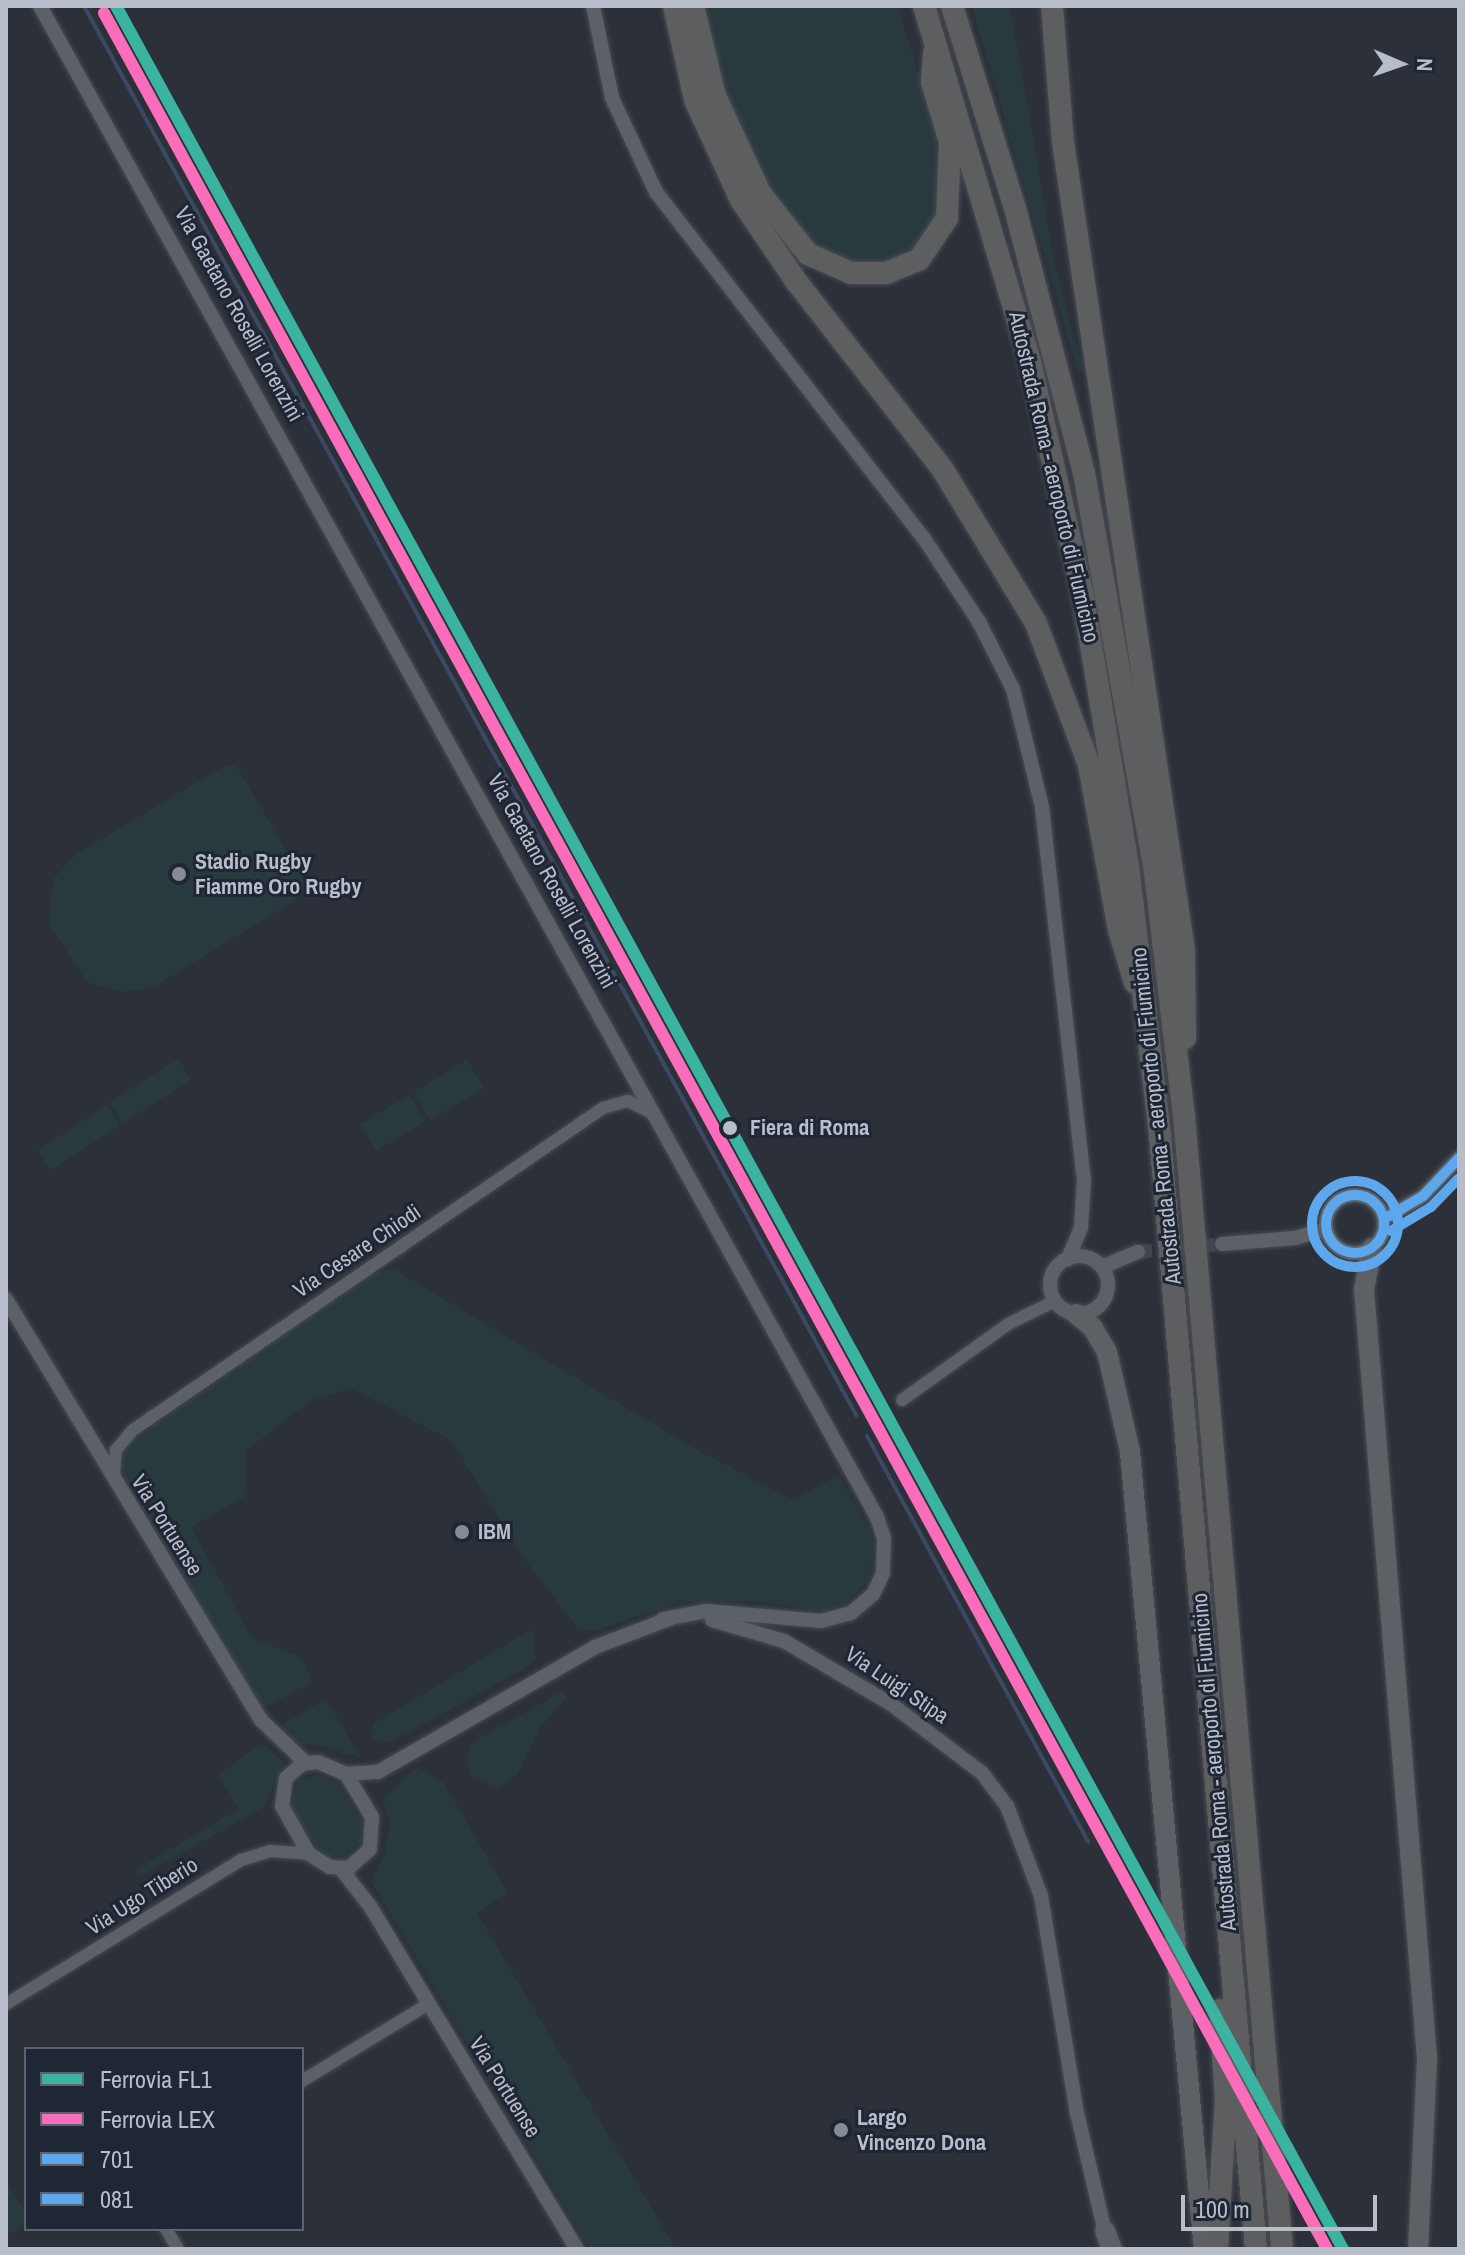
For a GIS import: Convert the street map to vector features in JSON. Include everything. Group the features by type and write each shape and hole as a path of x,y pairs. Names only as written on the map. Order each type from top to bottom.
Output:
{"highway":[{"path":"674,6 733,142 784,228 828,266 874,274 919,260 936,240 950,208 950,142 932,82 936,40"},
{"path":"693,6 691,49 703,124 741,200 796,281 943,470 1036,623 1089,765 1124,954 1146,996"},
{"name":"Autostrada Roma - aeroporto di Fiumicino","path":"924,6 1013,298 1058,478 1107,732 1146,996 1256,2249"},
{"name":"Autostrada Roma - aeroporto di Fiumicino","path":"952,6 1044,314 1108,587 1154,865 1184,1115 1282,2249"},
{"path":"1052,6 1063,142 1184,951 1184,1115"},
{"path":"1372,1248 1364,1289 1427,2059 1426,2160 1418,2249"},
{"path":"1076,1314 1093,1328 1107,1352 1130,1452 1204,2249"},
{"path":"1217,2249 1226,2111 1220,2004 1224,1877"}],"street":[{"name":"Via Gaetano Roselli Lorenzini","path":"40,6 872,1506 885,1556 873,1594 838,1619 706,1611 663,1619"},
{"path":"593,6 612,98 656,192 930,547 979,622 1016,696 1046,836 1084,1179 1081,1228 1068,1259 1051,1282 1055,1301 1076,1314 1102,1304 1109,1285 1102,1267 1086,1257 1068,1259"},
{"name":"Via Cesare Chiodi","path":"114,1480 116,1450 133,1430 603,1108 628,1101 656,1115"},
{"path":"1384,1219 1423,1196 1459,1158"},
{"path":"1350,1195 1376,1203 1384,1219 1382,1235 1372,1248 1344,1251 1327,1229 1329,1211 1350,1195"},
{"path":"1222,1244 1295,1238 1327,1229"},
{"path":"1102,1267 1138,1252"},
{"name":"Via Portuense","path":"6,1299 261,1720 306,1763"},
{"path":"902,1400 1008,1324 1055,1301"},
{"name":"Via Luigi Stipa","path":"346,1774 378,1772 595,1647 663,1619 725,1622 784,1641 891,1704 982,1773 999,1794 1022,1834 1041,1896 1077,2113 1108,2243"},
{"path":"306,1763 328,1763 346,1774 369,1811 374,1831 363,1861 341,1869 309,1854 281,1798 286,1778 306,1763"},
{"name":"Via Ugo Tiberio","path":"6,2004 241,1860 279,1850 309,1854"},
{"name":"Via Portuense","path":"341,1869 370,1906 577,2249"},
{"path":"304,2080 428,2004"},
{"path":"167,2231 178,2249"}],"shaded area":[{"path":"700,6 898,6 935,130 941,195 931,230 917,248 897,262 852,266 823,253 782,214 726,104"},
{"path":"972,6 1010,6 1055,266 1083,369 1078,372"},
{"name":"Stadio Rugby Fiamme Oro Rugby","path":"236,765 307,886 299,898 155,986 127,992 87,982 49,924 53,879 78,853 221,768"},
{"path":"178,1059 191,1080 123,1123 109,1102"},
{"path":"467,1060 484,1088 431,1120 414,1092"},
{"path":"409,1095 425,1122 376,1151 360,1124"},
{"path":"107,1105 120,1125 50,1170 37,1150"},
{"path":"393,1269 699,1451 793,1500 839,1475 870,1531 874,1550 868,1582 846,1603 824,1611 755,1601 680,1602 597,1630 578,1629 523,1557 451,1440 351,1388 310,1401 247,1450 244,1497 191,1527 251,1637 302,1658 312,1682 262,1709 123,1474 124,1454 131,1441 376,1272"},
{"path":"532,1629 536,1659 529,1666 390,1742 372,1739 373,1724"},
{"path":"563,1691 566,1698 541,1727 517,1775 498,1788 470,1774 467,1757 473,1742"},
{"path":"326,1699 361,1758 319,1744 295,1745 277,1727"},
{"path":"262,1743 284,1762 264,1807 140,1876 137,1869 239,1809 218,1775"},
{"path":"417,1767 444,1783 507,1892 477,1913 676,2249 590,2249 371,1882 384,1856 390,1824 383,1799"},
{"path":"317,1774 338,1783 362,1821 361,1841 346,1856 327,1856 316,1848 291,1806 298,1780"},
{"path":"6,2180 24,2211 24,2225 6,2236"}],"waterway":[{"path":"84,6 856,1415"},
{"path":"867,1436 1088,1842"}],"tunnel":[{"path":"1138,1252 1222,1244"}],"rail line":[{"name":"FL1","path":"116,6 1343,2249"},
{"name":"LEX","path":"104,13 1327,2249"}],"transit line":[{"name":"701","path":"1384,1219 1423,1196 1459,1158"},
{"name":"081","path":"1391,1231 1431,1207 1459,1178"},
{"name":"081","path":"1355,1181 1379,1188 1391,1200 1398,1224 1391,1248 1379,1260 1355,1267 1331,1260 1319,1248 1312,1224 1319,1200 1331,1188 1355,1181"},
{"name":"701","path":"1355,1195 1376,1203 1384,1224 1376,1245 1355,1253 1334,1245 1326,1224 1334,1203 1355,1195"}],"place":[{"name":"Stadio Rugby Fiamme Oro Rugby","path":"179,874"},
{"name":"Fiera di Roma","path":"730,1128"},
{"name":"IBM","path":"462,1532"},
{"name":"Largo Vincenzo Dona","path":"841,2130"}]}
